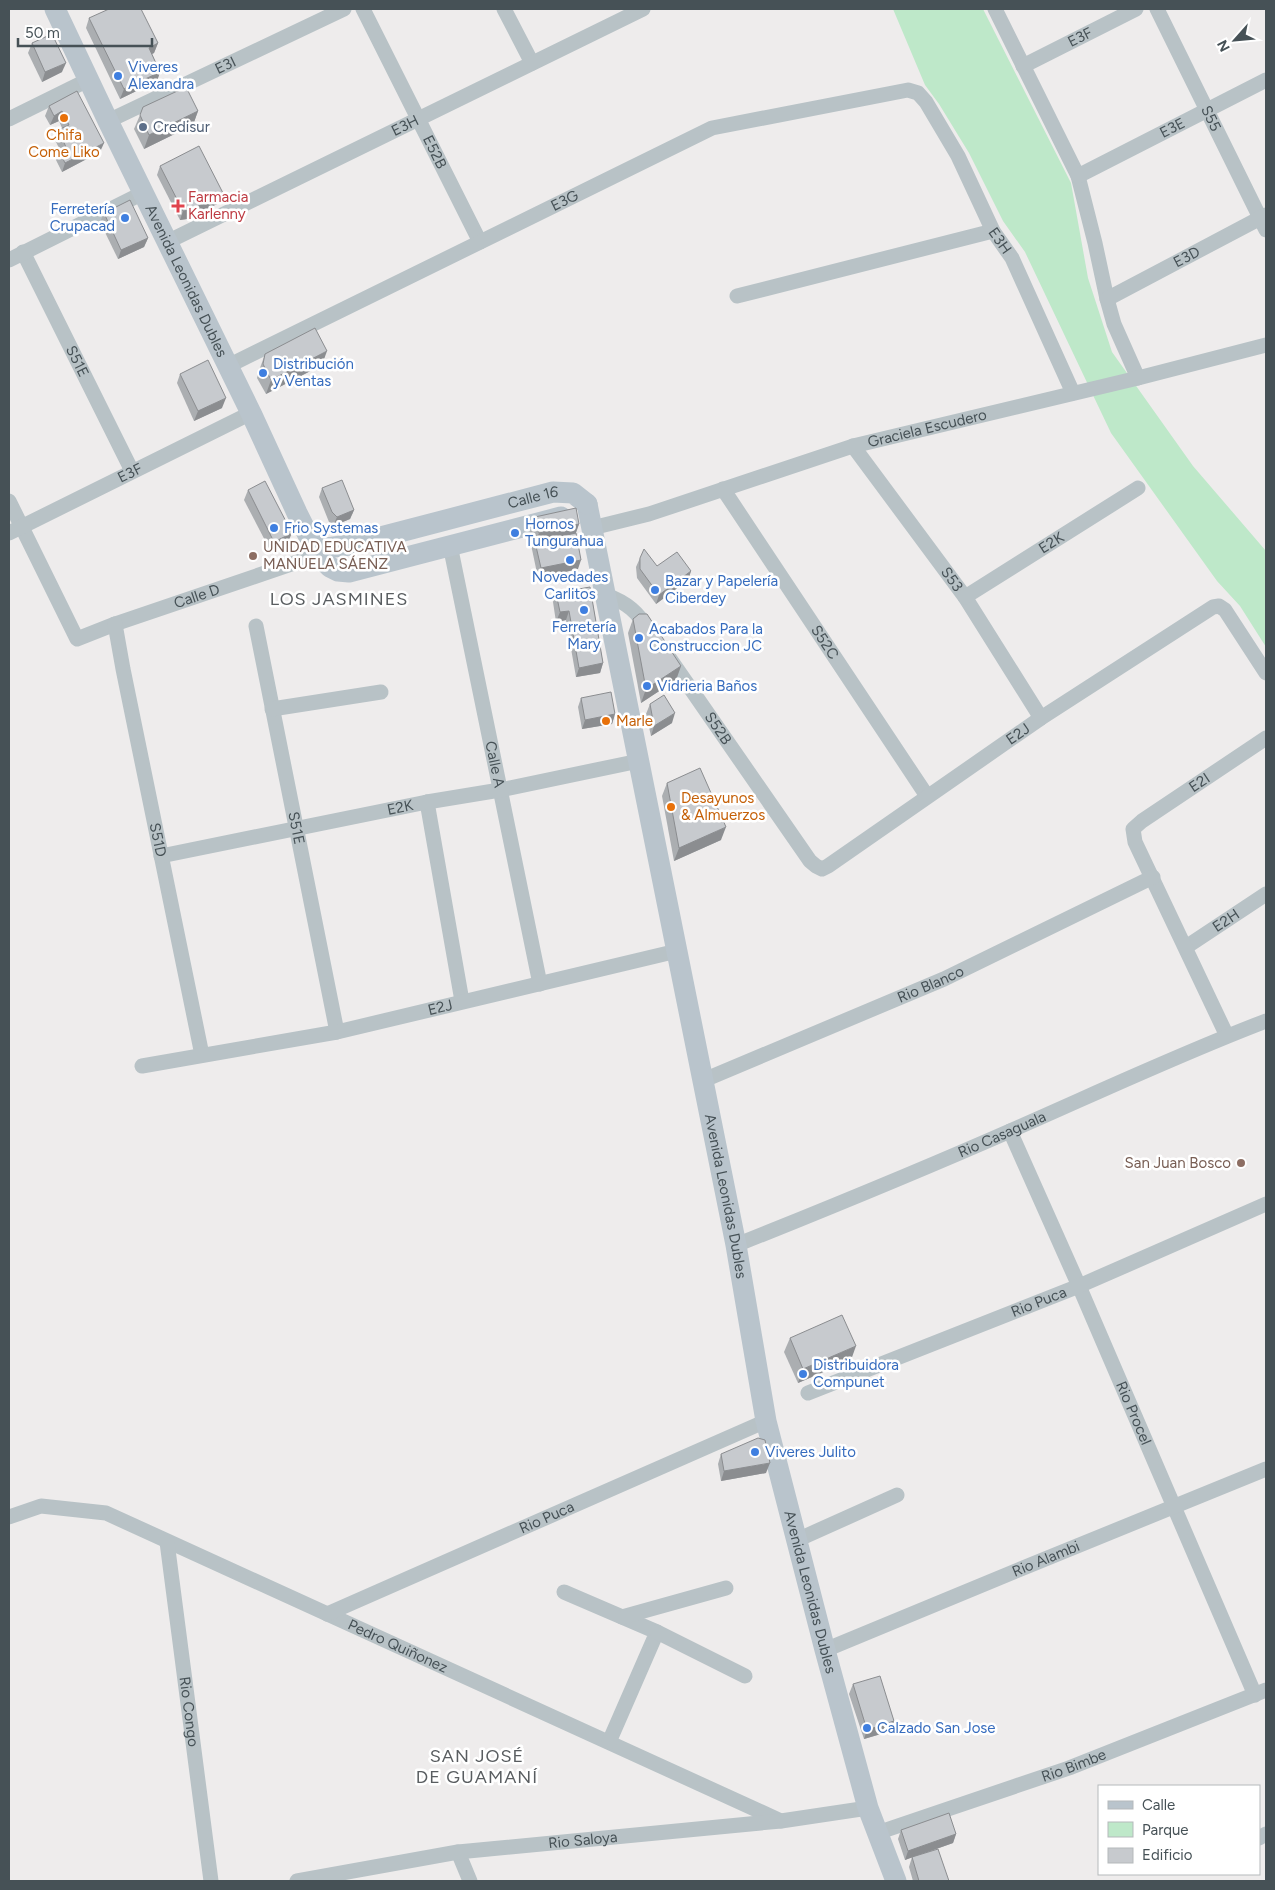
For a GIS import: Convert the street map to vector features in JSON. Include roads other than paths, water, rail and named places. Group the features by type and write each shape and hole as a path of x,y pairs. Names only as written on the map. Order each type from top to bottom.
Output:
{"main road":[{"name":"Avenida Leonidas Dubles","path":"55,9 318,555"},
{"name":"Calle 16","path":"553,492 573,493 587,504 566,515 349,572 338,571 330,567 318,555 326,548 350,545 553,492"},
{"name":"Avenida Leonidas Dubles","path":"587,504 704,1080 736,1245 766,1421 868,1808 896,1881"}],"street":[{"name":"E3I","path":"108,122 344,9"},
{"name":"E52B","path":"363,9 480,242"},
{"path":"504,9 532,63"},
{"name":"E3H","path":"167,242 643,9"},
{"path":"995,9 1078,176 1114,324 1138,378"},
{"name":"E3F","path":"1024,66 1136,9"},
{"name":"S55","path":"1157,9 1264,221"},
{"path":"9,119 88,80"},
{"name":"E3E","path":"1078,176 1266,80"},
{"name":"E3G","path":"228,366 712,128 908,90 918,93"},
{"name":"E3H","path":"918,93 926,102 958,156 993,231 1012,258 1073,393"},
{"path":"9,260 143,193"},
{"name":"E3D","path":"1107,299 1264,221"},
{"path":"737,296 993,231"},
{"name":"S51E","path":"24,252 132,472"},
{"name":"Graciela Escudero","path":"592,528 649,514 853,446 1138,378 1266,345"},
{"name":"E3F","path":"15,530 251,413"},
{"name":"S53","path":"853,446 965,597 1041,718"},
{"name":"E2K","path":"965,597 1138,488"},
{"name":"S52C","path":"723,489 927,796"},
{"path":"9,501 15,530"},
{"name":"Calle D","path":"15,530 77,639 115,624 318,555"},
{"name":"Calle A","path":"450,545 540,984"},
{"name":"S52B","path":"606,595 624,602 640,616 810,861 822,869"},
{"name":"E2J","path":"822,869 1041,718 1208,609 1219,606 1226,610 1266,673"},
{"name":"S51D","path":"115,624 202,1055"},
{"name":"S51E","path":"256,626 336,1032"},
{"path":"272,709 381,692"},
{"name":"E2I","path":"1152,877 1135,842 1133,829 1142,821 1266,738"},
{"name":"E2K","path":"161,856 639,761"},
{"path":"427,802 462,1001"},
{"path":"1152,877 1228,1036"},
{"name":"Rio Blanco","path":"704,1080 944,980 1152,877"},
{"name":"E2H","path":"1186,947 1266,894"},
{"name":"E2J","path":"142,1066 336,1032 677,951"},
{"name":"Rio Casaguala","path":"736,1245 1010,1131 1228,1036 1266,1022"},
{"name":"Rio Procel","path":"1010,1131 1174,1508 1261,1693"},
{"name":"Rio Puca","path":"808,1393 1079,1286 1266,1204"},
{"name":"Rio Puca","path":"327,1614 766,1421"},
{"name":"Rio Alambi","path":"825,1650 1266,1469"},
{"path":"797,1540 897,1495"},
{"name":"Pedro Quiñonez","path":"10,1515 41,1506 106,1513 781,1822"},
{"name":"Rio Congo","path":"167,1542 210,1881"},
{"path":"622,1617 726,1588"},
{"path":"564,1592 657,1632 745,1676"},
{"path":"609,1742 657,1632"},
{"name":"Rio Bimbe","path":"877,1833 1068,1768 1261,1693"},
{"name":"Rio Saloya","path":"297,1881 458,1852 781,1822 868,1808"},
{"path":"458,1852 470,1881"}],"place":[{"name":"Viveres Alexandra","path":"118,76"},
{"name":"Chifa Come Liko","path":"64,118"},
{"name":"Credisur","path":"143,127"},
{"name":"Farmacia Karlenny","path":"178,206"},
{"name":"Ferretería Crupacad","path":"125,218"},
{"name":"Distribución y Ventas","path":"263,373"},
{"name":"Frio Systemas","path":"274,528"},
{"name":"Hornos Tungurahua","path":"515,533"},
{"name":"UNIDAD EDUCATIVA MANUELA SÁENZ","path":"253,556"},
{"name":"Novedades Carlitos","path":"570,560"},
{"name":"Bazar y Papelería Ciberdey","path":"655,590"},
{"name":"Ferretería Mary","path":"584,610"},
{"name":"Acabados Para la Construccion JC","path":"639,638"},
{"name":"Vidrieria Baños","path":"647,686"},
{"name":"Marle","path":"606,721"},
{"name":"Desayunos & Almuerzos","path":"671,807"},
{"name":"San Juan Bosco","path":"1241,1163"},
{"name":"Distribuidora Compunet","path":"803,1374"},
{"name":"Viveres Julito","path":"755,1452"},
{"name":"Calzado San Jose","path":"867,1728"}],"district":[{"name":"LOS JASMINES","path":"339,599"},
{"name":"SAN JOSÉ DE GUAMANÍ","path":"477,1766"}]}
